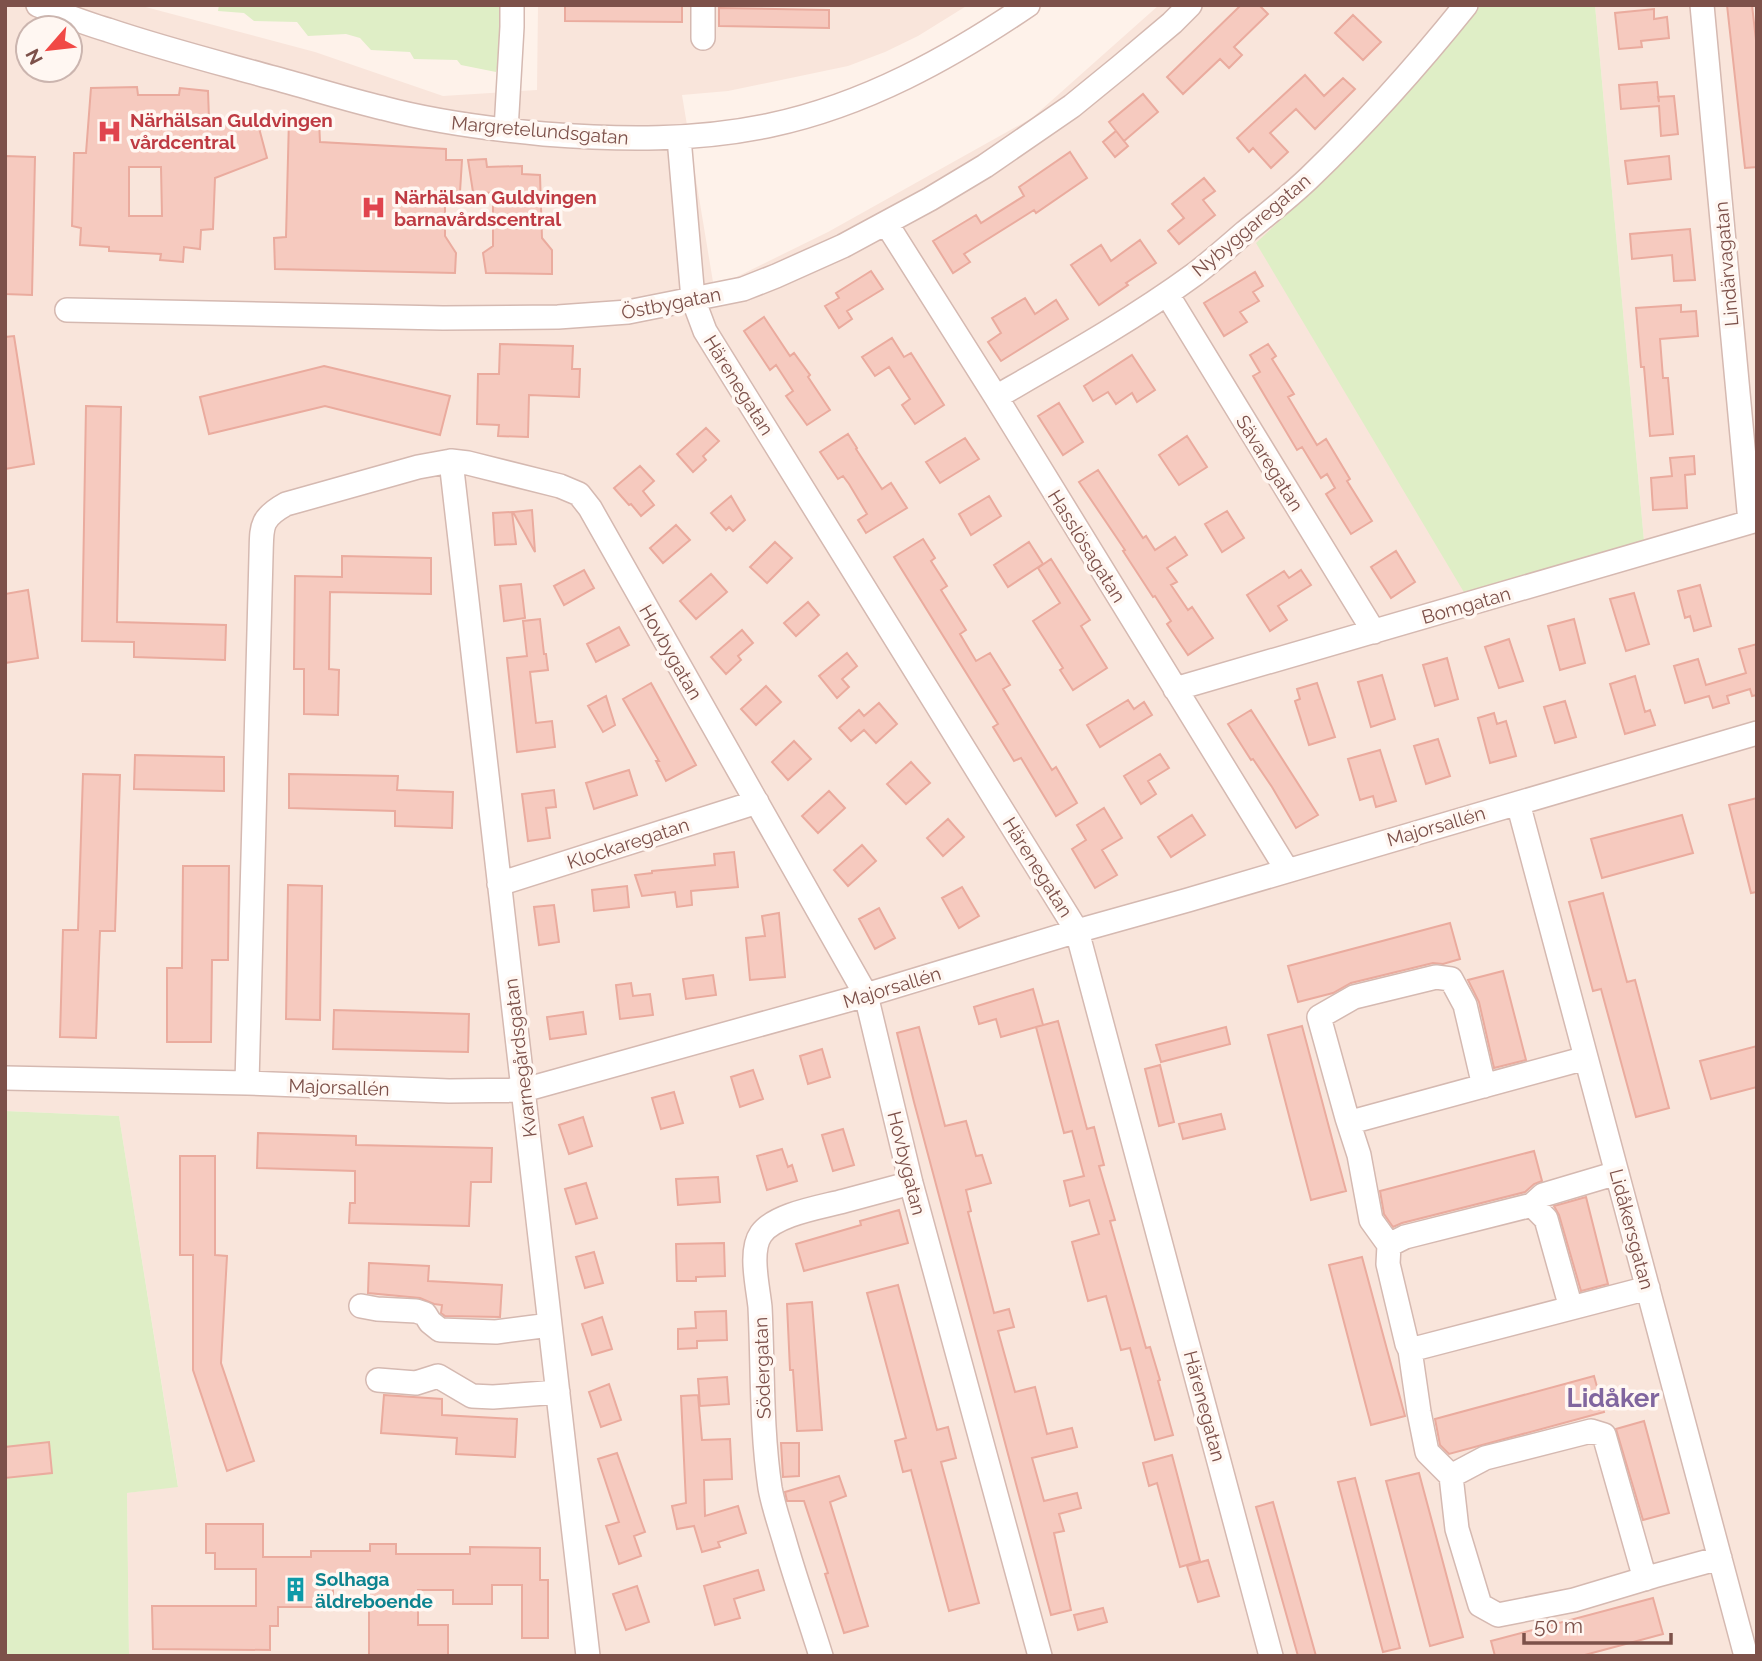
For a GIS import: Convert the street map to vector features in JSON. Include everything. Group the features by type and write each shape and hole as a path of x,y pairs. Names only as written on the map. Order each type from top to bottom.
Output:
{"street":[{"name":"Margretelundsgatan","path":"38,5 121,34 384,109 506,130 616,139 679,138 729,133 814,114 861,97 950,55 1028,5"},
{"path":"506,130 512,5"},
{"path":"703,5 703,38"},
{"name":"Östbygatan","path":"67,310 443,318 558,317 628,312 743,289 843,246 985,166 1072,106 1190,5"},
{"name":"Nybyggaregatan","path":"996,397 1079,350 1198,271 1307,180 1401,83 1466,5"},
{"name":"Lindärvagatan","path":"1702,5 1754,521"},
{"name":"Härenegatan","path":"679,138 694,299 705,331 1077,930 1271,1656"},
{"name":"Hasslösagatan","path":"886,223 1287,870"},
{"name":"Sävaregatan","path":"1167,294 1374,632"},
{"name":"Hovbygatan","path":"247,1083 262,526 272,512 286,504 418,467 451,461 548,483 574,492 585,500 866,995 911,1183 1040,1656"},
{"name":"Kvarnegårdsgatan","path":"451,461 588,1656"},
{"name":"Bomgatan","path":"1175,689 1754,521"},
{"name":"Majorsallén","path":"5,1078 449,1091 524,1090 866,995 1077,930 1757,733"},
{"name":"Klockaregatan","path":"499,884 757,802"},
{"name":"Lidåkersgatan","path":"1518,803 1746,1656"},
{"path":"1484,1086 1465,1005 1451,979 1436,978 1354,997 1319,1017 1359,1155 1370,1220 1389,1245 1388,1264 1410,1350 1427,1452 1451,1476 1457,1529 1480,1605 1498,1615 1574,1600 1720,1558"},
{"path":"1348,1118 1351,1122 1586,1058"},
{"path":"1389,1245 1405,1237 1532,1205 1543,1195 1617,1172"},
{"name":"Södergatan","path":"821,1656 771,1491 762,1397 760,1307 755,1258 757,1244 761,1233 780,1220 803,1211 911,1183"},
{"path":"1532,1205 1546,1219 1571,1308"},
{"path":"1410,1350 1648,1288"},
{"path":"361,1306 416,1311 425,1314 440,1330 496,1332 550,1325"},
{"path":"377,1380 416,1383 439,1376 472,1396 558,1392"},
{"path":"1451,1476 1485,1458 1591,1431 1604,1435 1644,1579"}],"shaded area":[{"path":"5,5 138,5 315,52 443,96 537,90 538,5 968,5 918,36 848,66 728,91 682,95 714,288 828,232 1032,118 1159,5 1481,5 1411,88 1340,164 1257,243 1644,541 1595,5 1757,5 1757,1656 129,1656 127,1493 178,1486 119,1116 5,1111"}],"green space":[{"path":"219,5 506,5 507,28 496,72 461,65 457,60 414,59 410,52 371,50 360,38 346,34 308,36 297,22 254,21 244,13 218,11"},
{"path":"1481,5 1595,5 1644,541 1465,594 1256,243 1340,164 1411,88"},
{"path":"5,1111 119,1116 178,1487 127,1493 129,1656 5,1656"}],"building":[{"path":"565,5 682,5 682,22 565,21"},
{"path":"1241,5 1259,5 1268,14 1234,47 1242,55 1229,68 1220,59 1183,94 1167,77"},
{"path":"1727,5 1752,5 1757,49 1757,167 1745,168"},
{"path":"719,8 829,10 829,28 719,26"},
{"path":"1654,9 1654,19 1667,17 1669,38 1641,41 1642,47 1619,49 1615,13"},
{"path":"1353,15 1381,42 1363,60 1335,33"},
{"path":"1305,75 1324,96 1343,78 1355,89 1315,129 1296,109 1270,133 1288,152 1271,168 1253,148 1249,152 1237,138"},
{"path":"1657,82 1658,97 1674,96 1678,134 1661,136 1659,106 1621,109 1619,85"},
{"path":"137,87 138,95 179,95 180,88 208,91 209,119 246,119 259,128 267,158 215,178 213,229 201,230 200,249 184,247 183,262 160,260 161,254 109,251 109,247 80,245 81,228 72,226 74,153 86,153 91,88","holes":["129,167 161,167 162,216 129,216"]},
{"path":"1143,94 1158,112 1124,141 1109,122"},
{"path":"289,118 319,120 320,142 446,149 446,160 462,160 460,192 445,191 445,236 456,253 455,273 275,269 274,238 286,237"},
{"path":"1116,131 1128,146 1115,157 1103,142"},
{"path":"1070,152 1087,178 1036,213 1034,210 964,254 970,262 953,273 933,241 976,215 981,223 1024,196 1019,187"},
{"path":"5,156 35,157 32,295 5,294"},
{"path":"1669,156 1671,179 1628,184 1625,161"},
{"path":"486,159 487,167 522,166 522,174 540,175 542,238 552,250 552,274 486,273 483,253 493,246 493,193 473,192 468,160"},
{"path":"1204,178 1215,191 1203,200 1215,215 1179,244 1168,231 1184,218 1172,204"},
{"path":"1690,229 1695,280 1674,281 1672,255 1632,259 1630,234"},
{"path":"1140,240 1156,263 1099,305 1071,265 1101,245 1111,261"},
{"path":"871,271 883,289 847,311 852,319 839,328 825,306 839,298 836,293"},
{"path":"1255,272 1263,286 1253,292 1259,301 1240,312 1247,322 1224,336 1204,303"},
{"path":"1025,298 1035,314 1056,300 1068,319 1001,361 988,342 1001,333 992,318"},
{"path":"1681,305 1681,312 1696,311 1698,336 1660,339 1663,378 1668,378 1673,434 1650,436 1636,308"},
{"path":"764,317 790,356 794,353 810,375 808,377 830,410 807,425 786,396 793,391 776,365 770,370 744,331"},
{"path":"14,336 34,464 5,469 5,337"},
{"path":"892,338 904,357 911,353 944,405 915,424 902,405 910,399 889,367 875,376 862,357"},
{"path":"500,344 573,346 572,369 580,369 579,397 529,395 528,437 498,436 499,425 477,424 478,374 499,374"},
{"path":"1268,344 1276,356 1272,359 1294,394 1288,397 1317,445 1326,439 1350,479 1347,481 1372,521 1351,534 1326,494 1335,488 1327,474 1321,478 1302,447 1297,450 1253,376 1260,372 1250,355"},
{"path":"1132,355 1155,390 1137,402 1132,393 1116,404 1108,392 1093,401 1084,386"},
{"path":"324,366 450,396 440,435 325,406 209,434 200,397"},
{"path":"1059,403 1083,442 1063,455 1038,416"},
{"path":"86,406 121,407 117,622 226,625 225,660 134,657 134,642 82,641"},
{"path":"706,428 719,441 703,456 706,460 693,472 677,454"},
{"path":"848,434 882,489 891,483 907,508 866,533 858,520 867,514 843,476 838,479 820,452"},
{"path":"1187,436 1207,467 1179,485 1159,455"},
{"path":"965,438 979,459 940,483 926,462"},
{"path":"1694,456 1695,474 1685,475 1687,508 1653,510 1651,478 1672,476 1670,458"},
{"path":"640,466 654,481 643,491 654,505 641,516 614,488"},
{"path":"1098,470 1143,538 1146,536 1155,550 1175,537 1187,555 1167,568 1177,582 1171,585 1188,610 1192,607 1213,638 1188,655 1167,624 1171,621 1079,482"},
{"path":"731,496 745,520 733,531 729,527 726,530 711,513"},
{"path":"989,496 1001,516 971,535 959,514"},
{"path":"532,510 535,552 513,512"},
{"path":"1227,511 1244,538 1222,552 1205,524"},
{"path":"512,512 516,544 495,545 493,513"},
{"path":"676,525 690,540 663,563 650,548"},
{"path":"923,539 935,558 931,561 947,586 941,590 966,630 960,634 976,661 990,653 1010,685 1003,689 1052,770 1056,767 1077,803 1056,816 1021,758 1014,761 993,727 998,724 894,557"},
{"path":"775,542 792,558 767,583 750,567"},
{"path":"1029,542 1043,564 1008,587 994,565"},
{"path":"1396,551 1415,582 1391,598 1371,567"},
{"path":"342,556 431,558 431,594 330,592 329,669 339,670 338,715 304,714 304,669 294,669 295,576 342,577"},
{"path":"1051,559 1090,620 1081,626 1107,668 1073,690 1060,670 1063,668 1033,621 1060,603 1038,568"},
{"path":"584,570 594,588 564,605 554,586"},
{"path":"1301,570 1311,585 1278,606 1287,620 1270,631 1247,595 1284,571 1289,578"},
{"path":"711,574 727,592 696,619 680,601"},
{"path":"521,584 525,618 504,621 500,586"},
{"path":"1700,585 1711,626 1694,631 1690,616 1685,618 1678,591"},
{"path":"28,590 38,658 5,663 5,594"},
{"path":"1634,593 1649,644 1626,651 1610,599"},
{"path":"808,602 819,615 796,636 784,623"},
{"path":"540,619 548,670 530,672 536,723 552,721 555,747 517,752 507,658 527,656 523,621"},
{"path":"1574,619 1585,663 1560,670 1548,626"},
{"path":"619,627 629,645 596,662 587,644"},
{"path":"742,630 753,643 738,656 741,660 726,674 711,657"},
{"path":"1509,639 1523,681 1499,688 1485,647"},
{"path":"1757,644 1757,695 1752,696 1750,689 1727,696 1729,703 1713,708 1709,696 1685,703 1674,666 1698,659 1706,685 1746,673 1739,649"},
{"path":"847,653 857,666 842,679 849,687 837,698 819,676"},
{"path":"1447,658 1458,699 1435,706 1423,665"},
{"path":"1382,675 1395,719 1371,727 1358,682"},
{"path":"1635,676 1645,712 1650,710 1655,725 1625,734 1610,684"},
{"path":"651,683 696,765 666,781 656,761 659,761 623,699"},
{"path":"1317,683 1335,737 1309,745 1295,701 1300,699 1297,689"},
{"path":"766,686 781,702 756,725 741,709"},
{"path":"606,696 615,725 603,732 588,706"},
{"path":"1128,700 1134,709 1144,702 1152,715 1100,747 1087,725"},
{"path":"1565,701 1576,737 1555,743 1544,707"},
{"path":"879,703 897,724 876,743 864,730 851,741 839,728 859,710 864,716"},
{"path":"1251,710 1318,815 1296,828 1272,787 1228,724"},
{"path":"1494,713 1497,724 1506,721 1516,756 1490,763 1478,718"},
{"path":"1438,739 1450,776 1426,784 1414,746"},
{"path":"794,741 811,759 788,780 772,762"},
{"path":"1380,750 1396,801 1376,807 1373,796 1360,800 1348,759"},
{"path":"1160,754 1169,768 1148,781 1156,794 1141,804 1124,776"},
{"path":"135,755 224,757 224,791 134,789"},
{"path":"911,762 930,783 906,804 887,784"},
{"path":"629,770 637,795 594,809 586,783"},
{"path":"83,774 120,775 115,931 100,931 96,1038 60,1037 63,930 78,930"},
{"path":"289,774 398,776 397,790 453,792 452,828 395,826 395,811 289,808"},
{"path":"554,790 556,807 546,808 550,838 528,841 522,794"},
{"path":"829,791 845,808 818,833 802,816"},
{"path":"1757,798 1757,892 1751,893 1729,805"},
{"path":"1104,808 1122,838 1102,850 1117,875 1095,888 1072,849 1086,840 1077,825"},
{"path":"1192,815 1205,835 1171,857 1158,837"},
{"path":"1682,815 1693,853 1602,878 1591,839"},
{"path":"948,819 964,837 943,856 927,838"},
{"path":"862,845 876,861 848,886 834,870"},
{"path":"734,852 738,887 691,891 692,905 677,907 675,892 642,896 635,875 715,865 714,854"},
{"path":"183,866 229,866 228,960 212,960 211,1042 167,1042 167,968 182,968"},
{"path":"288,885 322,886 320,1020 286,1019"},
{"path":"627,886 629,907 594,911 592,890"},
{"path":"962,887 979,916 959,928 942,898"},
{"path":"1603,893 1627,982 1635,980 1669,1108 1636,1117 1601,989 1593,991 1569,902"},
{"path":"554,905 559,942 539,945 534,907"},
{"path":"879,908 895,938 875,949 859,919"},
{"path":"779,913 785,977 750,980 746,938 765,936 762,916"},
{"path":"1450,923 1460,959 1351,983 1333,993 1298,1002 1288,966"},
{"path":"1503,971 1526,1060 1494,1068 1479,1002 1468,980"},
{"path":"713,975 716,995 686,999 683,979"},
{"path":"631,983 633,996 650,994 653,1015 620,1019 616,985"},
{"path":"1033,989 1043,1025 1001,1037 996,1019 979,1024 974,1007"},
{"path":"334,1010 469,1014 468,1052 333,1049"},
{"path":"583,1012 586,1034 550,1039 547,1017"},
{"path":"1058,1021 1087,1129 1094,1127 1104,1165 1099,1166 1115,1220 1110,1221 1146,1348 1150,1347 1160,1380 1158,1381 1173,1435 1155,1440 1130,1348 1121,1350 1106,1296 1088,1301 1072,1242 1099,1234 1089,1200 1070,1206 1064,1181 1084,1176 1072,1131 1064,1133 1036,1027"},
{"path":"1302,1026 1346,1191 1311,1200 1268,1035"},
{"path":"919,1027 945,1126 966,1121 976,1156 982,1155 991,1183 966,1190 971,1211 968,1212 994,1313 1009,1309 1014,1327 998,1331 1015,1392 1035,1387 1047,1434 1072,1428 1077,1447 1032,1458 1044,1501 1077,1493 1081,1508 1059,1514 1064,1531 1054,1533 1071,1610 1051,1615 897,1033"},
{"path":"1226,1027 1230,1044 1161,1062 1156,1045"},
{"path":"1757,1046 1757,1087 1711,1099 1700,1061"},
{"path":"822,1049 830,1077 808,1084 800,1056"},
{"path":"1160,1065 1174,1122 1159,1126 1145,1069"},
{"path":"753,1070 763,1099 740,1107 731,1077"},
{"path":"674,1092 683,1123 661,1129 652,1098"},
{"path":"1221,1114 1225,1129 1183,1139 1179,1124"},
{"path":"583,1117 592,1146 569,1154 559,1125"},
{"path":"843,1129 854,1165 833,1171 822,1135"},
{"path":"258,1133 356,1136 356,1145 492,1148 491,1182 471,1182 469,1226 349,1223 350,1203 355,1203 355,1171 257,1168"},
{"path":"782,1149 788,1167 792,1165 797,1181 767,1190 757,1156"},
{"path":"1534,1151 1542,1181 1525,1192 1393,1227 1384,1214 1380,1191"},
{"path":"180,1156 215,1156 215,1255 227,1256 221,1363 254,1461 227,1471 193,1370 193,1255 180,1255"},
{"path":"718,1177 720,1202 678,1205 676,1179"},
{"path":"586,1183 597,1218 576,1224 565,1189"},
{"path":"1586,1197 1608,1284 1581,1291 1554,1206"},
{"path":"899,1210 908,1243 804,1271 796,1244 861,1225 860,1221"},
{"path":"724,1243 725,1276 677,1281 676,1244"},
{"path":"594,1252 603,1283 585,1288 576,1257"},
{"path":"1362,1257 1405,1416 1371,1425 1329,1265"},
{"path":"369,1263 429,1266 428,1281 502,1285 500,1317 445,1316 441,1313 442,1305 420,1298 368,1293"},
{"path":"898,1285 937,1430 948,1427 956,1458 941,1462 979,1603 949,1611 911,1470 903,1472 895,1441 906,1438 867,1293"},
{"path":"812,1302 822,1430 797,1431 793,1370 790,1370 787,1304"},
{"path":"726,1311 727,1340 697,1341 697,1348 678,1349 678,1329 696,1328 695,1312"},
{"path":"602,1317 612,1349 592,1355 582,1324"},
{"path":"1594,1376 1604,1412 1449,1454 1440,1445 1435,1419"},
{"path":"727,1377 729,1404 700,1406 698,1379"},
{"path":"609,1384 621,1420 601,1427 589,1392"},
{"path":"384,1395 442,1399 442,1415 517,1419 515,1457 456,1454 457,1438 381,1433"},
{"path":"698,1395 702,1440 730,1439 732,1479 704,1480 705,1516 738,1506 746,1533 718,1542 720,1547 702,1552 694,1526 677,1529 672,1506 686,1503 681,1396"},
{"path":"1644,1421 1669,1513 1643,1520 1616,1429"},
{"path":"49,1442 52,1473 5,1478 5,1447"},
{"path":"781,1443 799,1443 799,1476 783,1477"},
{"path":"617,1453 645,1532 634,1536 641,1556 619,1564 606,1526 619,1522 598,1459"},
{"path":"1172,1455 1200,1561 1180,1567 1157,1483 1149,1486 1143,1463"},
{"path":"1419,1473 1463,1637 1430,1646 1386,1481"},
{"path":"839,1476 846,1496 830,1502 868,1626 844,1633 804,1501 787,1501 785,1492"},
{"path":"1355,1478 1400,1648 1383,1652 1338,1482"},
{"path":"1273,1502 1316,1656 1298,1656 1256,1507"},
{"name":"Solhaga äldreboende","path":"206,1524 263,1524 263,1557 311,1557 311,1551 370,1551 370,1544 396,1544 396,1554 470,1554 470,1547 540,1548 540,1580 548,1580 548,1638 522,1638 522,1585 492,1585 492,1604 453,1604 453,1590 418,1590 418,1625 448,1625 448,1656 369,1656 369,1587 333,1587 333,1607 278,1607 278,1626 270,1626 270,1650 153,1649 152,1606 256,1606 256,1569 215,1569 215,1553 206,1553"},
{"path":"1208,1560 1219,1596 1198,1602 1187,1566"},
{"path":"758,1570 764,1590 734,1599 740,1618 715,1625 704,1586"},
{"path":"637,1586 649,1622 626,1630 613,1594"},
{"path":"1653,1598 1663,1634 1581,1656 1495,1656 1491,1641"},
{"path":"1103,1608 1107,1622 1078,1630 1074,1615"}],"place":[{"name":"Närhälsan Guldvingen vårdcentral","path":"110,131"},
{"name":"Närhälsan Guldvingen barnavårdscentral","path":"374,208"},
{"name":"Solhaga äldreboende","path":"295,1590"}],"district":[{"name":"Lidåker","path":"1613,1398"}]}
